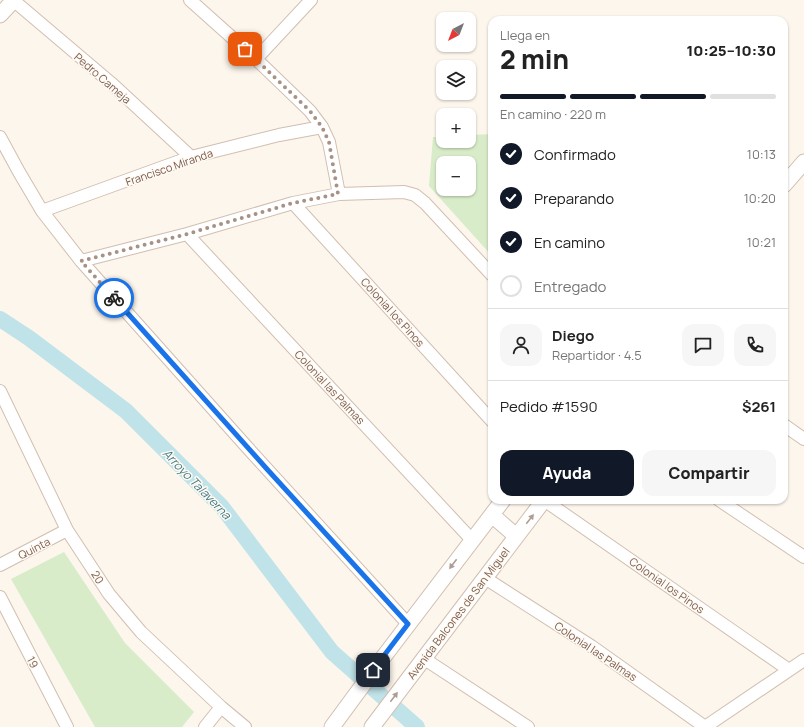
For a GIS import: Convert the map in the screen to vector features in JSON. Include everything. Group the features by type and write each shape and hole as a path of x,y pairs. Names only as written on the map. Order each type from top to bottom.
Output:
{"street":[{"path":"0,16 13,0"},
{"name":"Pedro Cameja","path":"13,0 111,84 191,157"},
{"path":"190,0 256,59 310,111 322,127 329,142 338,194"},
{"path":"256,59 311,0"},
{"name":"Francisco Miranda","path":"42,211 191,157 279,135 322,127"},
{"path":"0,137 42,211 81,261 235,434 408,624"},
{"path":"788,180 804,162"},
{"path":"81,261 187,234 293,203 338,194 404,192 415,195 425,203 488,272"},
{"name":"Colonial los Pinos","path":"293,203 488,417"},
{"name":"Colonial las Palmas","path":"187,234 472,540"},
{"name":"20","path":"0,391 67,530 109,594 141,632 245,727"},
{"path":"788,428 804,439"},
{"path":"332,727 408,624 500,504"},
{"name":"Avenida Balcones de San Miguel","path":"374,725 423,658 541,504"},
{"name":"Colonial los Pinos","path":"550,504 790,670"},
{"path":"725,504 804,557"},
{"path":"492,515 516,536"},
{"name":"Quinta","path":"0,565 67,530"},
{"name":"Colonial las Palmas","path":"485,578 591,646 705,727"},
{"name":"19","path":"0,597 67,727"},
{"path":"423,658 528,727"},
{"path":"705,727 804,660"},
{"path":"205,727 222,707"}],"green space":[{"path":"488,134 488,252 438,196 476,196 476,156 436,156 436,194 429,186 433,137 436,137 436,148 476,148 476,135"},
{"path":"64,552 125,643 194,712 182,727 95,727 11,579"}],"waterway":[{"name":"Arroyo Talaverna","path":"0,319 29,338 126,411 222,507 332,652 417,727"}],"way so far":[{"path":"114,298 81,261 187,234 293,203 338,194 329,142 322,127 310,111 245,49"}],"route":[{"path":"114,298 408,624 373,670"}]}
